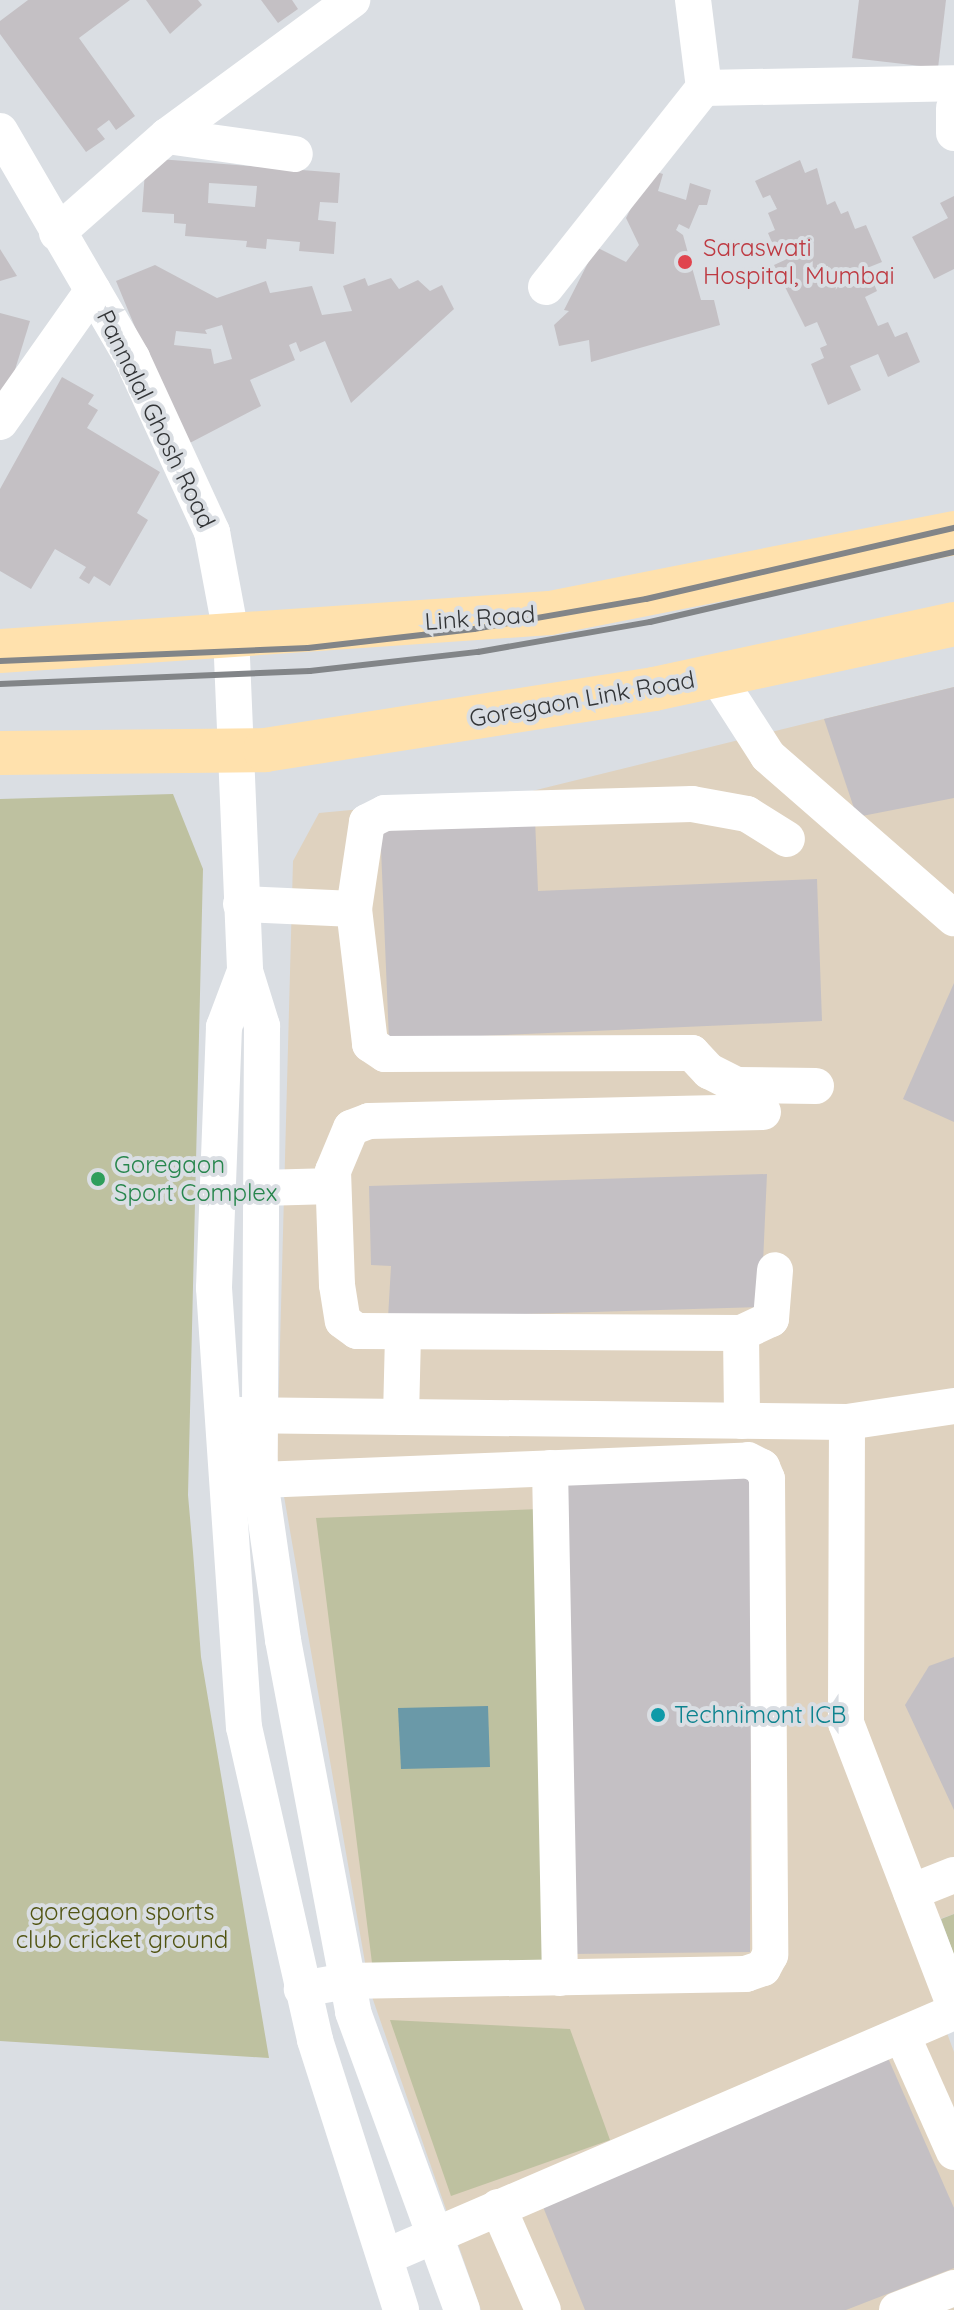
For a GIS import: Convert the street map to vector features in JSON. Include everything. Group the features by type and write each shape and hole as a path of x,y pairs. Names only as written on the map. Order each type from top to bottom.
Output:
{"main road":[{"name":"Link Road","path":"0,651 550,613 954,533"},
{"name":"Goregaon Link Road","path":"220,752 716,675 954,624"},
{"path":"0,753 220,752"}],"street":[{"path":"57,233 167,136 352,0"},
{"path":"546,287 704,88 693,0"},
{"path":"704,88 954,83"},
{"path":"954,108 954,133"},
{"name":"Pannalal Ghosh Road","path":"0,132 132,358 212,532 231,634 220,752 241,904 245,971"},
{"path":"167,136 295,154"},
{"path":"0,422 93,290"},
{"path":"716,675 768,756 954,918"},
{"path":"787,839 747,814 692,804 385,813 367,822 354,909 370,1044 385,1054 692,1053 709,1071 736,1085 816,1086"},
{"path":"241,904 354,909"},
{"path":"245,971 262,1026 260,1480 283,1640 353,2012 462,2310"},
{"path":"245,971 224,1027 214,1288 220,1415 244,1727 302,1989 401,2310"},
{"path":"763,1112 369,1121 351,1128 339,1147 333,1186 343,1321 357,1331 403,1333 741,1333 771,1319 775,1270"},
{"path":"261,1188 333,1186"},
{"path":"401,1417 403,1333"},
{"path":"741,1333 742,1421"},
{"path":"220,1415 847,1422 954,1406"},
{"path":"847,1422 846,1723 954,2004"},
{"path":"260,1480 748,1460 762,1467 767,1479 770,1955 763,1968 746,1974 347,1981 302,1989"},
{"path":"550,1468 560,1978"},
{"path":"911,1892 954,1875"},
{"path":"385,2257 954,2012"},
{"path":"902,2035 954,2152"},
{"path":"498,2207 543,2310"},
{"path":"897,2310 954,2288"},
{"path":"923,2310 954,2296"}],"shaded area":[{"path":"954,687 954,1914 909,1930 954,2052 954,2310 481,2310 370,1991 277,1456 293,861 319,813 520,794"}],"green space":[{"name":"goregaon sports club cricket ground","path":"173,794 203,869 188,1495 201,1657 269,2058 0,2041 0,799"},
{"path":"540,1509 546,1973 373,1971 316,1518"},
{"path":"954,1914 954,1955 941,1919"},
{"path":"390,2020 570,2029 610,2140 451,2196"}],"water":[{"path":"488,1706 490,1767 401,1769 398,1708"}],"building":[{"path":"28,0 130,0 79,38 135,116 116,130 109,120 97,129 105,139 86,152 0,34 0,21"},
{"path":"146,0 198,0 202,5 170,34"},
{"path":"261,0 292,0 298,9 278,23"},
{"path":"859,0 946,0 938,68 852,58"},
{"path":"146,158 340,173 338,203 320,202 318,220 336,222 334,254 299,251 300,242 267,239 266,249 246,247 247,241 185,236 186,224 174,223 174,214 142,212","holes":["209,183 257,186 255,207 208,203"]},
{"path":"800,160 805,173 817,168 827,205 835,201 841,214 848,211 855,229 866,225 882,262 867,268 877,291 865,297 878,326 888,322 895,337 907,332 920,362 888,377 878,354 850,366 861,390 828,405 811,364 824,358 820,348 827,345 817,322 805,327 774,265 787,259 783,248 776,252 768,233 775,230 768,213 777,209 770,195 763,198 755,181"},
{"path":"650,170 663,174 658,191 686,200 690,183 711,190 707,205 699,205 689,229 679,224 676,230 683,235 701,300 714,300 720,325 591,362 589,340 559,346 554,325 569,311 564,310 596,247 626,262 639,245 626,218"},
{"path":"954,196 954,269 934,279 912,237 948,218 940,203"},
{"path":"0,249 17,276 0,281"},
{"path":"155,265 217,298 266,281 270,293 312,286 322,315 352,311 343,286 365,278 368,286 391,278 399,289 418,280 430,291 442,285 454,309 351,403 325,341 300,352 296,342 289,345 295,360 250,380 261,406 184,446 116,281","holes":["222,325 232,359 214,364 211,349 174,345 176,331 207,334 205,330"]},
{"path":"0,313 30,321 6,399 0,401"},
{"path":"62,377 94,395 88,404 98,410 87,428 160,472 137,513 148,520 110,586 94,576 89,584 79,578 86,567 55,549 31,589 0,571 0,489"},
{"path":"954,687 954,798 857,817 824,719"},
{"path":"535,819 538,891 817,879 822,1021 389,1040 380,825"},
{"path":"954,983 954,1122 903,1099"},
{"path":"767,1174 761,1307 388,1318 391,1266 371,1265 369,1186"},
{"name":"Technimont ICB","path":"752,1469 750,1952 570,1954 560,1477"},
{"path":"954,1657 954,1810 905,1705 929,1666"},
{"path":"888,2058 954,2208 954,2268 846,2310 585,2310 539,2197"}],"railway":[{"path":"0,661 308,648 474,629 646,599 954,528"},
{"path":"0,684 310,671 478,652 650,622 954,552"}],"place":[{"name":"Saraswati Hospital, Mumbai","path":"685,262"},
{"name":"Goregaon Sport Complex","path":"98,1179"},
{"name":"Technimont ICB","path":"658,1715"}]}
